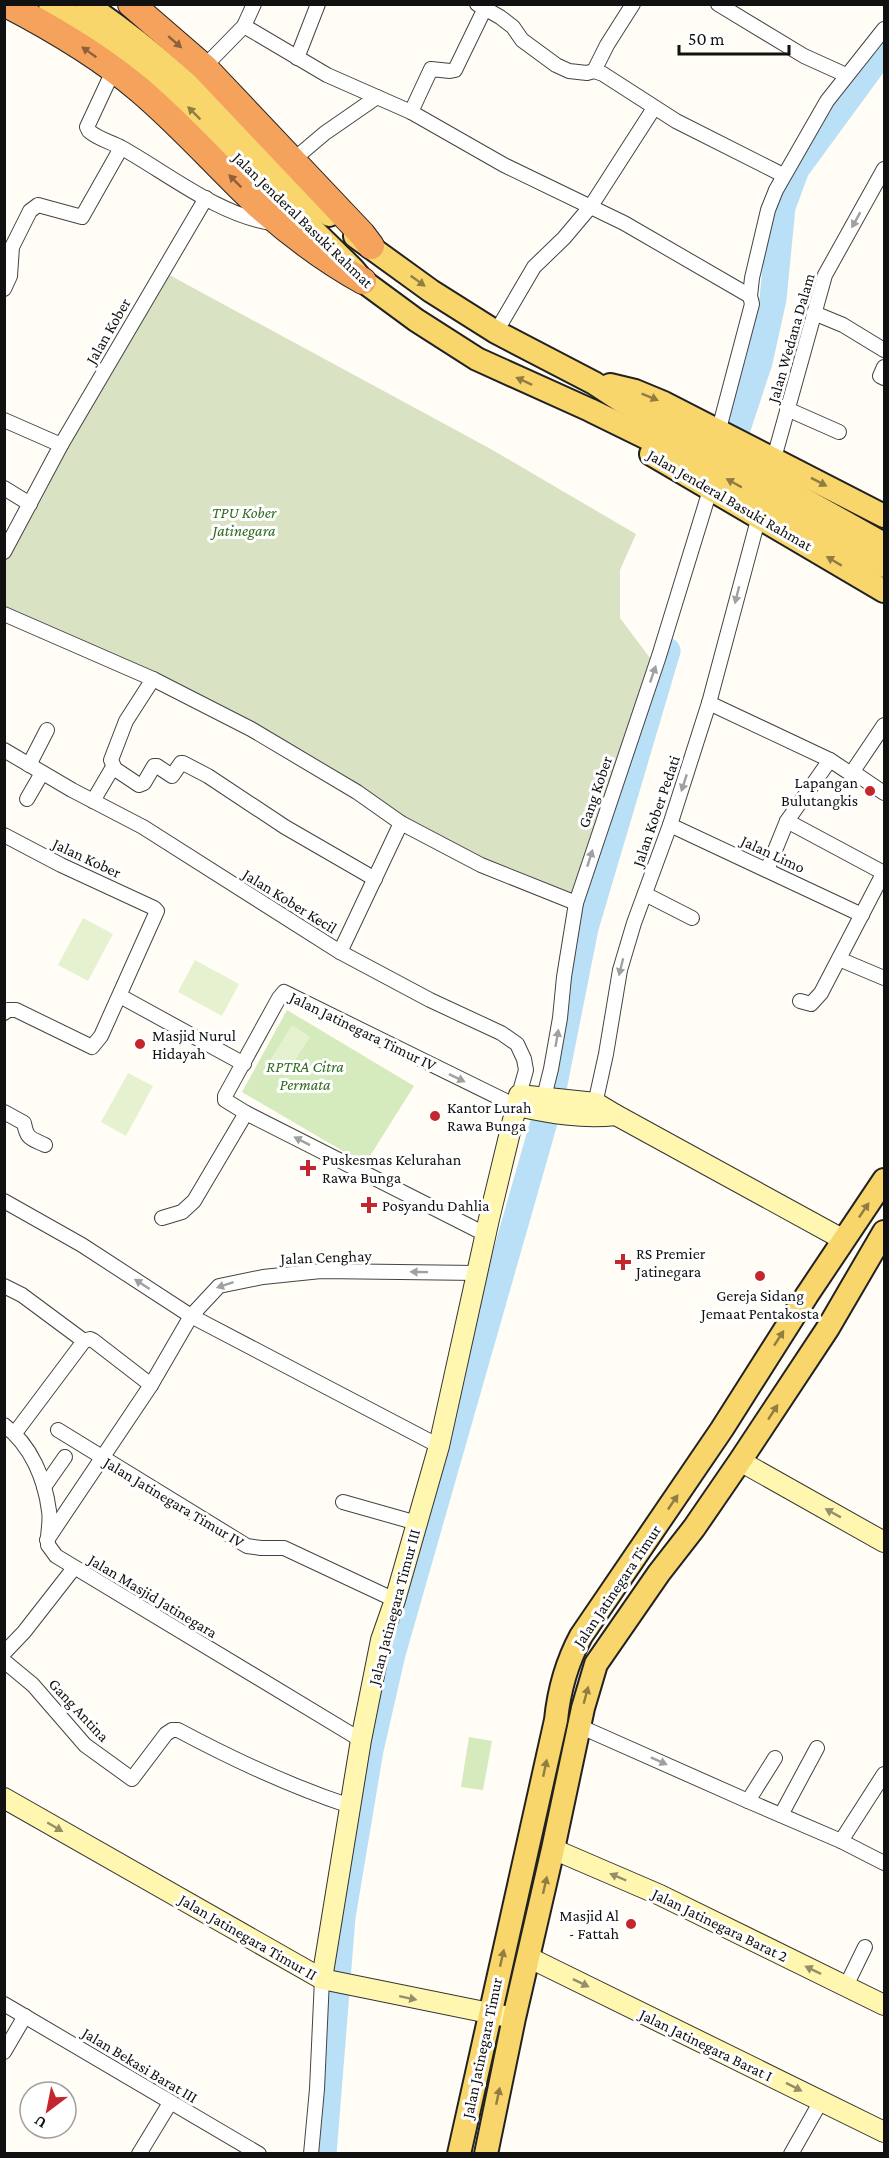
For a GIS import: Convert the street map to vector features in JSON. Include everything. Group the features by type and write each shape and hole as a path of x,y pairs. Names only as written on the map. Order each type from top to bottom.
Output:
{"highway":[{"path":"6,4 75,42 114,69 188,134 279,223 363,281"},
{"path":"131,4 204,67 371,246"}],"main road":[{"name":"Jalan Jenderal Basuki Rahmat","path":"50,4 148,71 179,98 363,281 416,320 477,359 590,410 690,459 758,510 885,591"},
{"name":"Jalan Jenderal Basuki Rahmat","path":"86,4 170,67 333,219 431,291 496,332 594,383 635,391 664,403 766,462 885,516"},
{"name":"Jalan Jenderal Basuki Rahmat","path":"577,406 602,424 711,490 883,558"},
{"name":"Jalan Jenderal Basuki Rahmat","path":"766,462 883,558"},
{"name":"Jalan Jatinegara Timur","path":"459,2154 558,1702 572,1654 581,1636 722,1429 803,1301 885,1180"},
{"name":"Jalan Jatinegara Timur","path":"486,2154 586,1692 596,1664 740,1461 828,1328 885,1232"}],"street":[{"path":"204,67 244,26 254,4"},
{"path":"297,58 318,4"},
{"path":"594,71 607,45 633,4"},
{"path":"718,4 804,56 846,75"},
{"path":"411,112 431,69 450,72 455,70 483,6 513,27 522,40 556,65 569,70 587,73 594,71 603,74 654,108 783,175"},
{"path":"244,26 327,75 411,112 504,165 624,223 750,296"},
{"path":"720,437 752,301 750,296 768,210 783,175 827,101 885,29"},
{"path":"114,69 87,127 92,134 122,148 206,198 250,219 279,223"},
{"path":"293,160 325,133 377,97"},
{"path":"496,332 534,267 564,238 591,206 654,108"},
{"path":"4,289 10,276 8,256 30,212 38,205 82,217 85,215 122,148"},
{"name":"Jalan Wedana Dalam","path":"766,462 787,409 825,275 885,169"},
{"name":"Jalan Kober","path":"4,552 61,445 206,198"},
{"path":"814,314 843,325 885,350"},
{"path":"885,367 880,376 885,378"},
{"path":"787,409 839,432"},
{"path":"4,420 61,445"},
{"path":"4,488 30,504"},
{"name":"Gang Kober","path":"544,1105 576,903 659,656 711,490"},
{"name":"Jalan Kober Pedati","path":"603,1112 620,970 710,703 758,510"},
{"path":"4,614 153,679 251,729 357,792 401,823 482,865 576,903"},
{"path":"153,679 126,721 111,760 113,767 139,785 144,783 154,766 172,776 183,763 208,776 285,827 375,879"},
{"path":"710,703 830,760 848,773 853,772 885,793"},
{"path":"853,772 885,725"},
{"path":"29,765 47,730"},
{"name":"Jalan Kober Kecil","path":"4,750 143,828 340,952 430,1000 501,1033 517,1044 524,1059 526,1070 518,1100"},
{"path":"767,870 787,821 830,760"},
{"path":"93,801 113,767"},
{"path":"27,799 42,773"},
{"path":"787,821 884,872 816,1000 811,1004 800,1001"},
{"path":"340,952 401,823"},
{"name":"Jalan Limo","path":"670,825 862,915"},
{"name":"Jalan Kober","path":"4,835 61,865 156,909 157,914 120,996"},
{"path":"645,894 692,918"},
{"path":"839,959 885,978"},
{"name":"Jalan Jatinegara Timur IV","path":"485,1234 225,1101 225,1096 284,992 518,1100 603,1112 844,1240"},
{"path":"10,1012 92,1047 101,1036 120,996 244,1064"},
{"path":"477,1273 518,1100"},
{"path":"4,1112 24,1123 24,1131 29,1137 45,1144"},
{"path":"162,1218 182,1212 194,1201 246,1113"},
{"path":"4,1201 82,1245 191,1316 439,1446"},
{"name":"Jalan Cenghay","path":"47,1540 151,1385 191,1316 219,1286 263,1277 321,1271 477,1273"},
{"name":"Jalan Jatinegara Timur III","path":"324,1980 361,1740 381,1640 395,1600 439,1446 477,1273"},
{"path":"4,1286 22,1295 84,1341"},
{"path":"47,1540 50,1513 44,1488 30,1452 10,1429 84,1341 90,1339 151,1385"},
{"name":"Jalan Jatinegara Timur IV","path":"58,1430 247,1546 284,1548 395,1600"},
{"path":"44,1488 65,1457"},
{"path":"740,1461 885,1542"},
{"path":"343,1502 417,1523"},
{"name":"Jalan Masjid Jatinegara","path":"47,1540 56,1556 74,1568 361,1740"},
{"path":"4,1653 37,1616 74,1568"},
{"name":"Gang Antina","path":"4,1660 33,1685 85,1745 132,1779 166,1734 172,1730 178,1730 218,1752 302,1790 350,1806"},
{"path":"579,1726 841,1841 885,1863"},
{"path":"782,1815 817,1748"},
{"path":"748,1802 775,1758"},
{"path":"841,1841 885,1774"},
{"name":"Jalan Jatinegara Timur II","path":"4,1798 324,1980 489,2015 514,2018"},
{"name":"Jalan Jatinegara Barat 2","path":"553,1849 660,1895 885,2005"},
{"path":"846,1986 865,1947"},
{"name":"Jalan Jatinegara Barat I","path":"528,1957 885,2132"},
{"path":"311,2154 324,1980"},
{"name":"Jalan Bekasi Barat III","path":"4,2004 259,2154"},
{"path":"4,2052 25,2016"},
{"path":"791,2154 821,2101"},
{"path":"139,2154 170,2103"}],"green space":[{"name":"TPU Kober Jatinegara","path":"162,271 489,448 636,534 620,570 620,618 656,666 576,903 482,865 251,729 5,614 4,553"},
{"path":"83,918 113,934 88,981 58,965"},
{"path":"195,960 239,984 222,1016 178,992"},
{"name":"RPTRA Citra Permata","path":"287,1010 414,1086 365,1164 242,1092"},
{"path":"292,1025 310,1037 287,1073 269,1062"},
{"path":"128,1073 153,1086 126,1136 101,1122"},
{"path":"469,1737 492,1741 483,1790 461,1787"}],"waterway":[{"path":"726,462 759,362 773,299 782,207 796,169 873,64 884,53"},
{"path":"323,2154 342,1917 370,1750 392,1654 552,1094 585,928 667,651"}],"place":[{"name":"Lapangan Bulutangkis","path":"870,791"},
{"name":"Masjid Nurul Hidayah","path":"140,1044"},
{"name":"Kantor Lurah Rawa Bunga","path":"435,1116"},
{"name":"Puskesmas Kelurahan Rawa Bunga","path":"308,1168"},
{"name":"Posyandu Dahlia","path":"369,1205"},
{"name":"RS Premier Jatinegara","path":"623,1262"},
{"name":"Gereja Sidang Jemaat Pentakosta","path":"760,1276"},
{"name":"Masjid Al - Fattah","path":"631,1924"}]}
